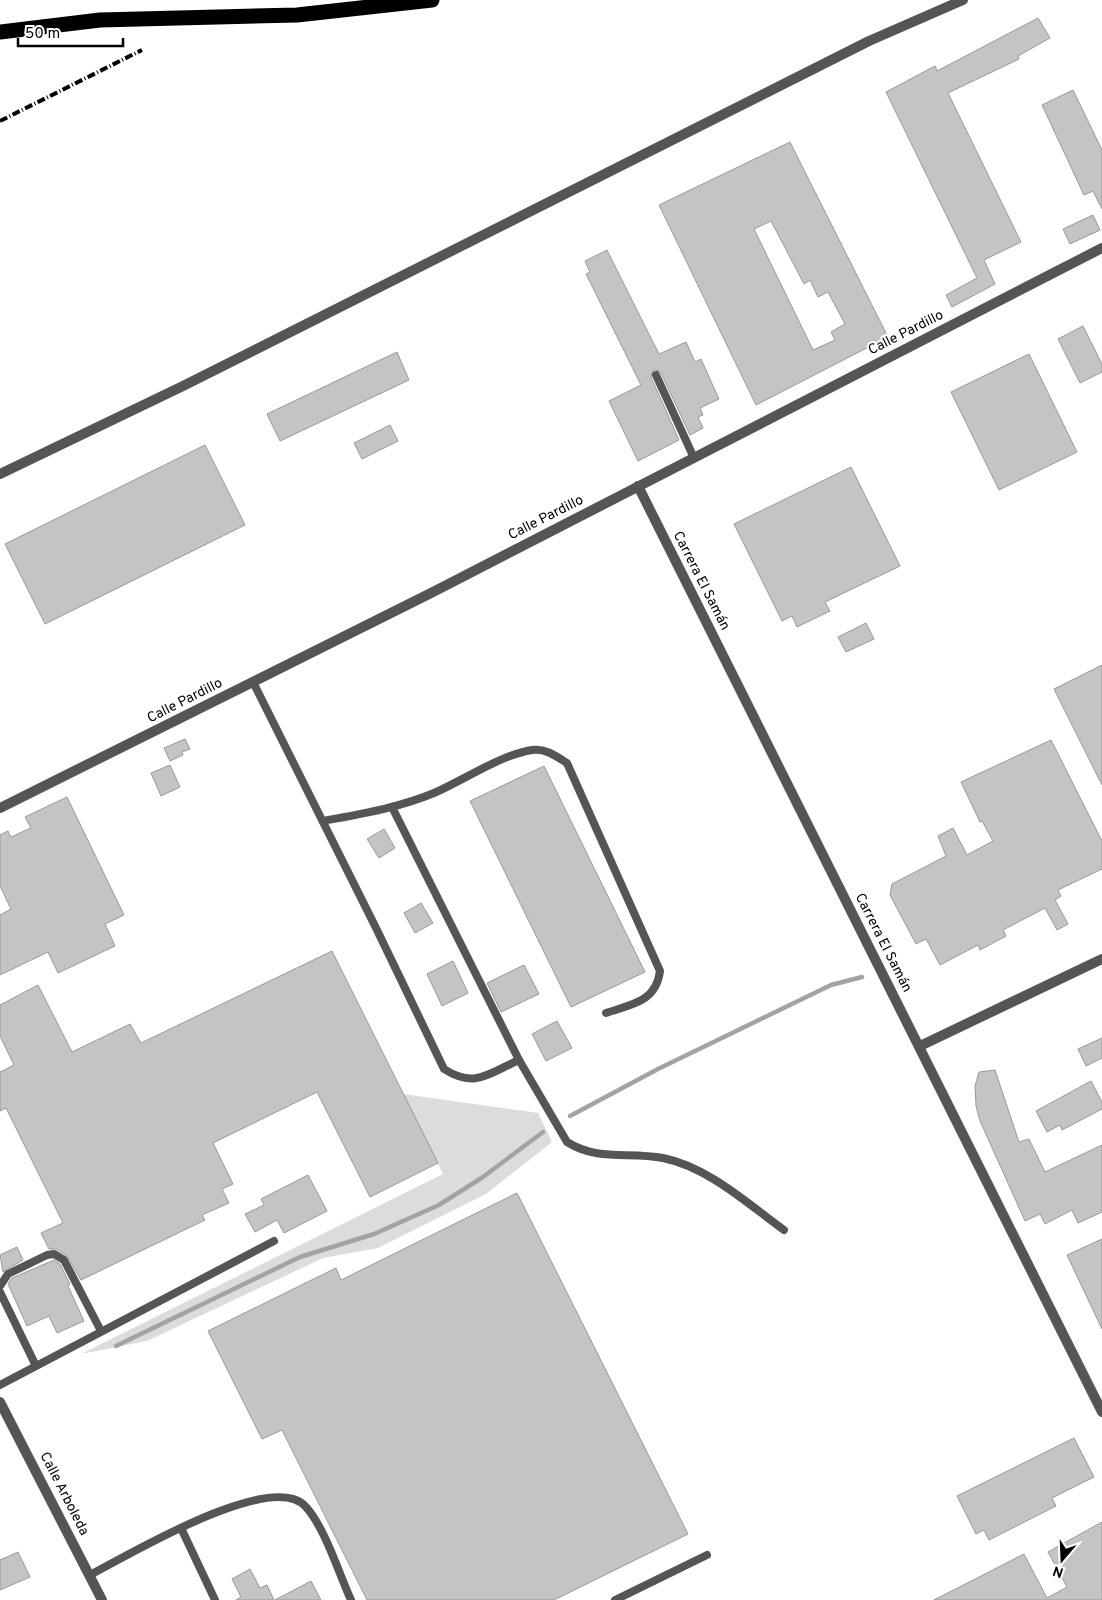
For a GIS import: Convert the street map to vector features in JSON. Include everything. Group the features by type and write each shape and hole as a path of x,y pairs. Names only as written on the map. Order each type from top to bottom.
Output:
{"highway":[{"path":"0,32 72,22 336,12 432,0"}],"street":[{"path":"0,474 183,386 868,40 963,0"},
{"name":"Calle Pardillo","path":"0,808 694,458 1102,248"},
{"name":"Carrera El Samán","path":"638,486 1102,1412"},
{"path":"920,1046 1102,959"},
{"name":"Calle Arboleda","path":"0,1402 102,1600"}],"lane":[{"path":"656,374 694,458"},
{"path":"253,682 444,1069 457,1077 472,1080 519,1060"},
{"path":"323,821 392,807 432,794 517,754 533,750 553,753 567,763 660,971 658,984 650,996 606,1013"},
{"path":"392,807 519,1060 567,1142 578,1148 598,1154 663,1158 693,1167 784,1230"},
{"path":"0,1385 274,1241"},
{"path":"0,1286 8,1274 47,1255 59,1256 64,1260 101,1331"},
{"path":"0,1292 36,1366"},
{"path":"90,1575 180,1528 247,1500 268,1496 289,1498 306,1506 318,1526 351,1600"},
{"path":"180,1528 215,1600"},
{"path":"615,1600 707,1555"}],"shaded area":[{"path":"403,1094 538,1113 552,1142 486,1194 378,1248 323,1258 147,1341 81,1354 443,1174"}],"building":[{"path":"1038,18 1050,38 1018,56 1019,59 948,93 1021,242 984,260 995,284 952,307 946,295 977,278 886,92 935,66 937,71"},
{"path":"1073,90 1102,150 1102,209 1093,191 1084,195 1042,105"},
{"path":"790,142 888,337 756,405 659,205","holes":["771,221 804,284 810,280 818,297 828,292 845,324 831,332 835,340 813,350 754,229"]},
{"path":"1093,215 1100,230 1070,244 1063,229"},
{"path":"607,250 659,354 686,342 695,362 701,359 719,399 700,408 703,415 698,417 703,428 690,435 661,373 653,370 651,377 679,440 638,461 609,401 641,385 586,274 590,272 585,261"},
{"path":"1083,326 1102,364 1102,372 1080,383 1058,339"},
{"path":"397,352 409,380 280,441 267,414"},
{"path":"1029,354 1077,452 999,490 951,392"},
{"path":"390,425 398,441 362,459 354,443"},
{"path":"205,445 245,525 45,624 5,544"},
{"path":"851,467 900,566 825,602 830,611 797,627 792,616 782,621 734,524"},
{"path":"866,623 874,639 846,652 838,637"},
{"path":"1102,665 1102,785 1054,689"},
{"path":"185,739 190,749 182,752 183,755 170,761 164,748"},
{"path":"1051,740 1102,841 1102,869 1058,890 1061,896 1055,900 1068,924 1057,930 1045,908 1003,930 1006,936 980,950 978,945 940,965 926,939 916,944 890,895 892,884 946,856 938,836 953,828 967,855 993,841 982,821 980,822 961,782"},
{"path":"170,765 180,787 161,796 151,773"},
{"path":"544,766 645,972 571,1007 470,801"},
{"path":"67,797 124,915 105,924 115,946 58,973 48,952 0,975 0,915 11,909 0,886 0,835 8,831 11,837 31,828 25,817"},
{"path":"384,829 395,848 379,858 367,839"},
{"path":"421,903 433,923 415,933 404,913"},
{"path":"332,951 438,1163 370,1197 317,1092 213,1143 233,1184 222,1189 229,1203 202,1215 205,1220 81,1280 67,1256 56,1249 49,1249 41,1233 63,1223 6,1108 0,1111 0,1072 14,1065 0,1036 0,1005 38,985 72,1052 130,1024 141,1043"},
{"path":"453,961 468,993 442,1006 427,974"},
{"path":"524,965 539,994 501,1012 487,983"},
{"path":"557,1021 572,1048 546,1061 532,1034"},
{"path":"1102,1038 1102,1058 1086,1066 1078,1049"},
{"path":"995,1070 1019,1142 1029,1139 1045,1172 1102,1145 1102,1212 1078,1223 1072,1210 1045,1224 1040,1214 1025,1221 980,1121 976,1106 975,1086 979,1072"},
{"path":"1091,1081 1102,1102 1102,1109 1062,1130 1060,1125 1047,1132 1036,1111"},
{"path":"308,1175 327,1211 284,1233 277,1220 255,1232 245,1214 264,1205 261,1199"},
{"path":"517,1193 688,1534 554,1600 367,1600 282,1430 262,1439 208,1331 336,1268 341,1280"},
{"path":"1102,1239 1102,1329 1067,1255"},
{"path":"17,1247 23,1260 3,1272 0,1255"},
{"path":"54,1260 60,1264 70,1284 68,1286 84,1321 57,1333 49,1316 27,1326 8,1284 12,1278"},
{"path":"1074,1438 1094,1477 1052,1498 1056,1506 989,1540 984,1530 976,1534 957,1496"},
{"path":"1102,1522 1102,1600 934,1600 1024,1554 1047,1598 1067,1587 1048,1552"},
{"path":"18,1552 30,1577 0,1590 0,1560"},
{"path":"250,1569 260,1588 267,1585 274,1600 236,1600 241,1597 232,1579"},
{"path":"311,1581 321,1600 275,1600"}],"waterway":[{"path":"570,1116 658,1069 831,985 862,977"},
{"path":"116,1346 300,1257 374,1234 439,1205 483,1177 543,1132"}],"railway":[{"path":"0,121 142,50"}]}
